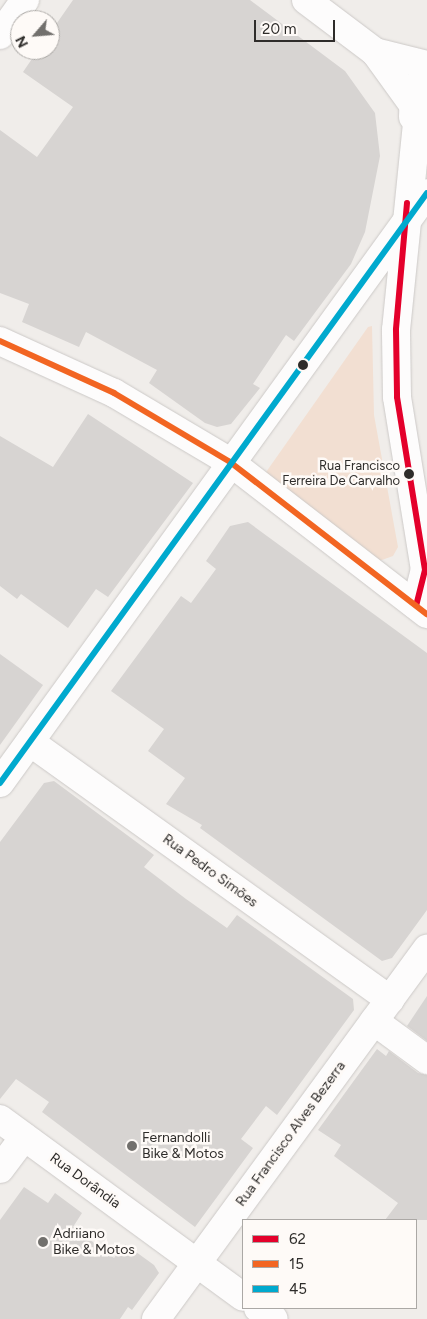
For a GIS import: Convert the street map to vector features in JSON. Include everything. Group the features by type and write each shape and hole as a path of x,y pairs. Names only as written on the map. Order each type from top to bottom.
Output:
{"street":[{"path":"0,35 25,0"},
{"path":"306,0 375,52 418,121"},
{"path":"375,52 427,64"},
{"path":"422,609 425,570 397,397 396,330 405,225 418,121 414,90 427,74"},
{"path":"0,783 230,462 427,193"},
{"path":"0,341 114,393 230,462 422,609"},
{"name":"Rua Pedro Simões","path":"30,742 382,1010 427,1060"},
{"name":"Rua Francisco Alves Bezerra","path":"156,1319 427,949"},
{"name":"Rua Dorândia","path":"0,1119 242,1296"},
{"path":"0,1169 24,1137"},
{"path":"259,1309 274,1319"}],"shaded area":[{"path":"372,326 374,415 398,547 393,556 379,561 264,475 368,327"}],"building":[{"path":"73,0 250,0 345,71 375,113 380,156 365,232 351,264 294,341 286,335 253,384 260,388 231,424 217,427 205,423 149,383 157,370 86,332 79,347 22,322 29,304 0,293 0,130 37,157 73,107 23,72 31,60 60,60 60,19"},
{"path":"88,414 193,483 108,597 96,589 68,628 21,594 17,599 0,586 0,436 53,467"},
{"path":"248,522 427,653 427,910 392,958 382,961 200,828 202,825 166,804 185,778 148,751 164,729 111,691 181,596 191,603 216,569 206,561 230,526"},
{"path":"0,654 43,685 0,745"},
{"path":"54,781 154,855 144,867 186,899 227,928 237,915 353,999 354,1010 277,1115 266,1106 241,1139 253,1148 195,1227 42,1112 49,1102 16,1079 0,1099 0,842 44,783"},
{"path":"427,996 427,1041 407,1026"},
{"path":"377,1049 386,1056 389,1051 418,1073 427,1075 427,1220 386,1219 398,1203 334,1156 341,1145 318,1130"},
{"path":"24,1187 48,1203 55,1193 82,1213 73,1227 114,1258 125,1244 154,1265 159,1273 132,1310 128,1307 120,1319 0,1319 0,1220"}],"transit line":[{"name":"45","path":"0,783 427,193"},
{"name":"62","path":"407,203 396,330 397,397 425,570 416,605"},
{"name":"15","path":"0,341 114,393 230,462 427,614"}],"place":[{"name":"Rua Francisco Ferreira De Carvalho","path":"409,474"},
{"name":"Fernandolli Bike & Motos","path":"132,1146"},
{"name":"Adriiano Bike & Motos","path":"43,1242"}]}
